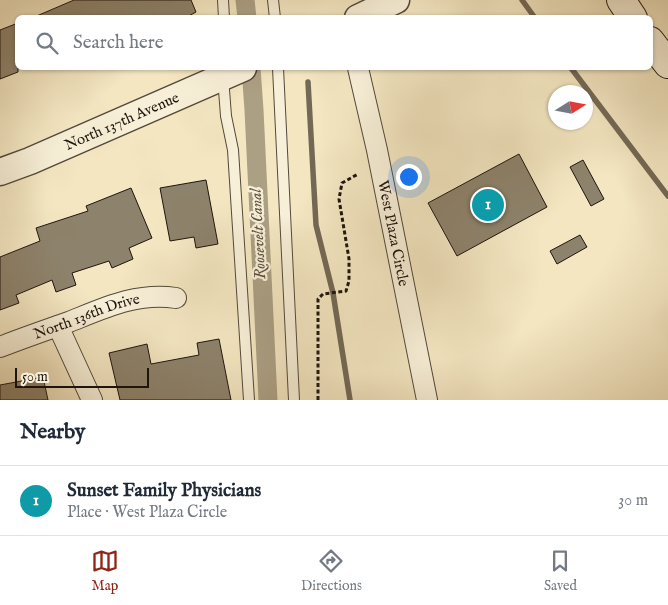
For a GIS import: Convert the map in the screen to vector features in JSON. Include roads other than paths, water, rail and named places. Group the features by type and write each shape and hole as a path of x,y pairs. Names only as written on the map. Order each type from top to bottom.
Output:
{"main road":[{"path":"620,0 632,15"},
{"path":"653,45 668,64"}],"street":[{"path":"364,15 396,0"},
{"name":"West Plaza Circle","path":"358,70 377,150 427,400"},
{"name":"North 137th Avenue","path":"0,172 229,71"},
{"name":"North 136th Drive","path":"0,347 132,299 162,296 176,298"},
{"path":"58,326 92,400"}],"lane":[{"path":"223,0 224,15"},
{"path":"273,0 274,15"},
{"path":"278,70 294,400"},
{"path":"229,71 226,116 233,150 249,400"}],"waterway":[{"name":"Roosevelt Canal","path":"245,0 247,15"},
{"path":"522,0 533,15"},
{"name":"Roosevelt Canal","path":"251,70 268,400"},
{"path":"573,70 668,196"},
{"path":"308,82 316,225 333,293 350,400"}],"place":[{"name":"Sunset Family Physicians","path":"488,205"}]}
